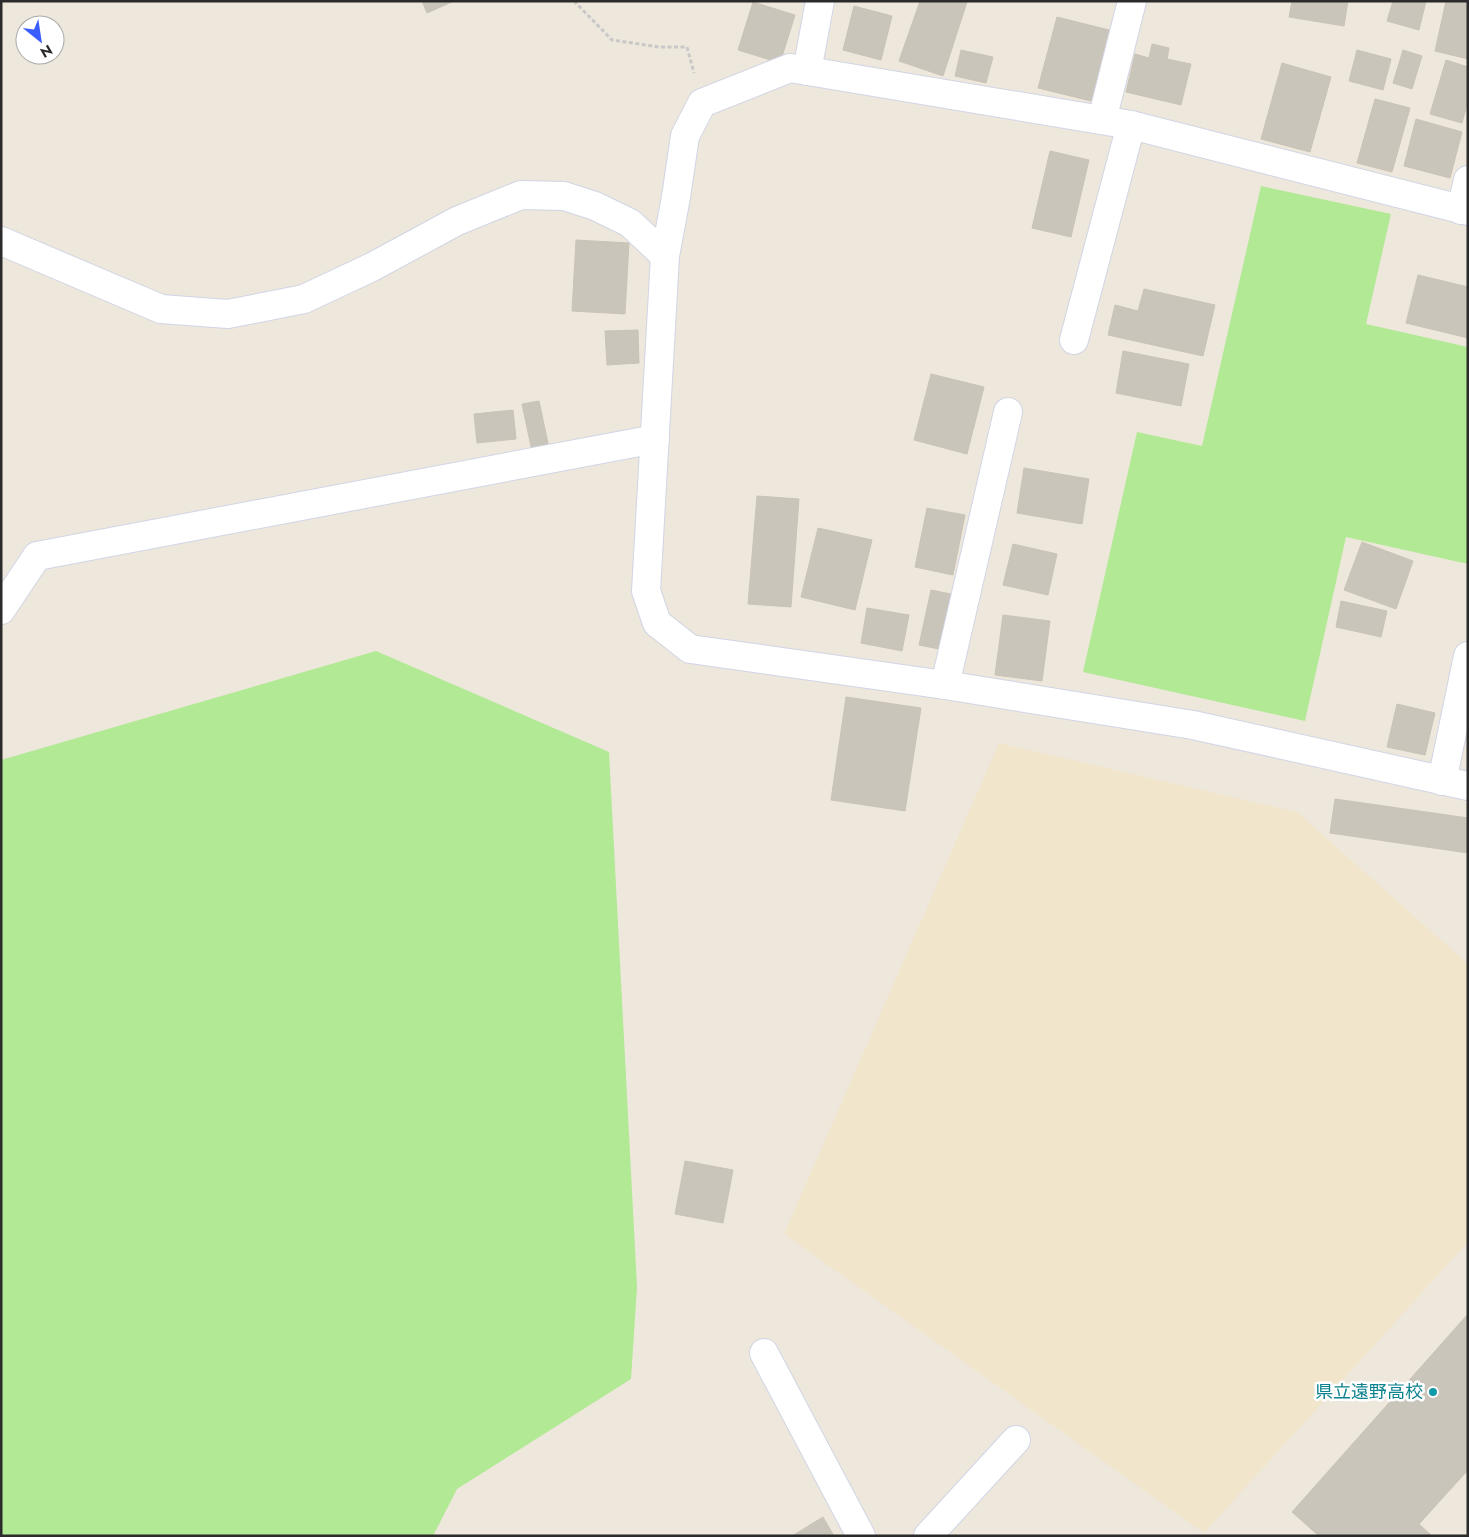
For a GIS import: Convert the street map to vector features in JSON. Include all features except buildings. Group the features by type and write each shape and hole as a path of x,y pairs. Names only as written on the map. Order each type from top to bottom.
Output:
{"street":[{"path":"807,71 820,1"},
{"path":"1102,120 1132,1"},
{"path":"1468,180 1464,211 1130,125 790,68 702,103 685,136 665,256 646,591 657,623 690,648 945,685 1193,725 1455,784 1468,656"},
{"path":"1074,340 1130,125"},
{"path":"1,241 161,309 228,314 304,299 372,267 457,221 521,195 564,196 596,206 630,223 665,256"},
{"path":"945,685 1008,412"},
{"path":"1,610 37,556 655,439"},
{"path":"764,1353 862,1536"},
{"path":"928,1536 1016,1440"}],"path":[{"path":"574,1 612,40 660,47 687,47 702,103"}],"shaded area":[{"path":"999,743 1297,812 1468,964 1468,1242 1204,1533 784,1234"}],"green space":[{"path":"1261,186 1391,214 1366,324 1468,347 1468,564 1346,537 1305,721 1083,672 1137,432 1202,446"},
{"path":"376,651 609,752 637,1287 631,1379 457,1489 433,1536 1,1536 1,760"}],"place":[{"name":"県立遠野高校","path":"1433,1392"}]}
